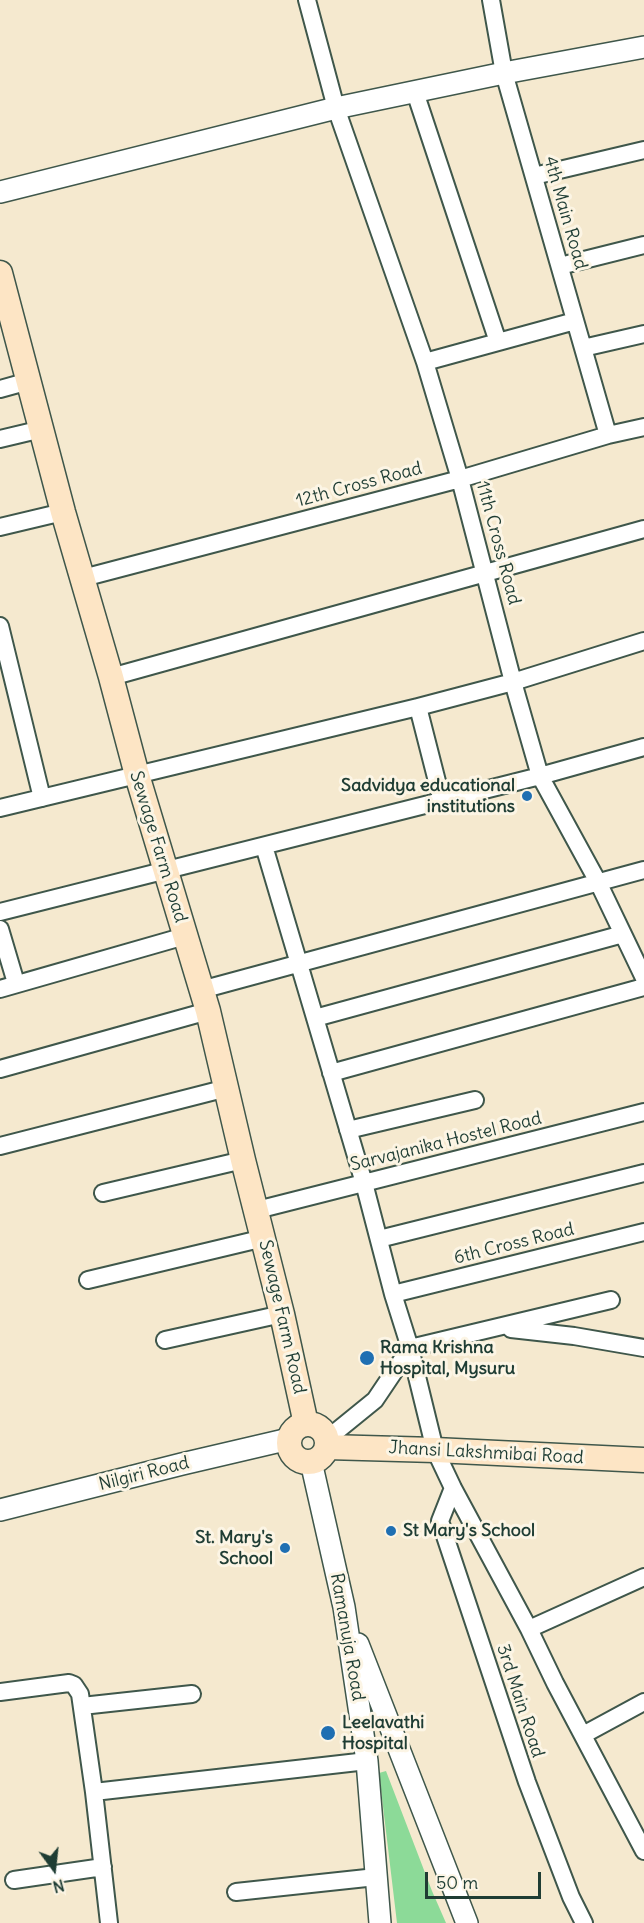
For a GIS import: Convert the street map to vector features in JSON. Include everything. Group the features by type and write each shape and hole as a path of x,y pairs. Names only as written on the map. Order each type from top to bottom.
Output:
{"main road":[{"name":"Sewage Farm Road","path":"0,273 136,775 166,870 227,1088 282,1314 298,1432"},
{"path":"313,1424 321,1428 327,1443 320,1458 308,1462 295,1457 289,1446 298,1432 313,1424"},
{"name":"Jhansi Lakshmibai Road","path":"327,1443 644,1460"}],"street":[{"name":"11th Cross Road","path":"306,0 336,108 425,362 460,479 540,776 598,882 644,978"},
{"name":"4th Main Road","path":"491,0 504,73 608,435"},
{"path":"0,192 336,108 504,73 644,48"},
{"path":"415,92 498,342"},
{"path":"534,176 644,150"},
{"path":"560,266 644,245"},
{"path":"425,362 575,321"},
{"path":"583,348 644,334"},
{"path":"0,388 29,381"},
{"name":"12th Cross Road","path":"83,578 460,479 608,435 644,427"},
{"path":"0,439 42,429"},
{"path":"0,527 63,512"},
{"path":"111,677 644,529"},
{"path":"0,626 42,798"},
{"path":"0,808 418,707 513,682 644,641"},
{"path":"418,707 442,801"},
{"path":"0,912 540,776 644,747"},
{"path":"264,846 364,1183 393,1294 410,1348 435,1450 583,1735 642,1843"},
{"path":"0,1069 204,1001 299,963 644,870"},
{"path":"0,929 8,986 185,936"},
{"path":"315,1018 623,934"},
{"path":"332,1073 644,987"},
{"path":"0,1146 227,1088"},
{"path":"348,1130 475,1100"},
{"name":"Sarvajanika Hostel Road","path":"257,1210 644,1112"},
{"path":"103,1193 243,1160"},
{"path":"379,1239 644,1173"},
{"name":"6th Cross Road","path":"393,1294 644,1232"},
{"path":"88,1280 264,1238"},
{"path":"327,1443 375,1400 410,1348 611,1300"},
{"path":"165,1340 282,1314"},
{"path":"500,1328 574,1336 644,1348"},
{"name":"Nilgiri Road","path":"0,1510 298,1432"},
{"name":"Ramanuja Road","path":"308,1462 312,1466 344,1607 367,1761 380,1923"},
{"name":"3rd Main Road","path":"453,1488 440,1521 527,1782 571,1897 584,1923"},
{"path":"529,1629 644,1578"},
{"path":"344,1607 467,1923"},
{"path":"0,1692 69,1683 77,1688 82,1706 94,1792 109,1923"},
{"path":"82,1706 192,1694"},
{"path":"583,1735 644,1702"},
{"path":"94,1792 367,1761"},
{"path":"14,1880 103,1867"},
{"path":"236,1892 376,1877"}],"green space":[{"path":"386,1771 446,1923 397,1923 379,1773"}],"place":[{"name":"Sadvidya educational institutions","path":"527,796"},
{"name":"Rama Krishna Hospital, Mysuru","path":"367,1358"},
{"name":"St Mary's School","path":"391,1531"},
{"name":"St. Mary's School","path":"285,1548"},
{"name":"Leelavathi Hospital","path":"328,1733"}]}
